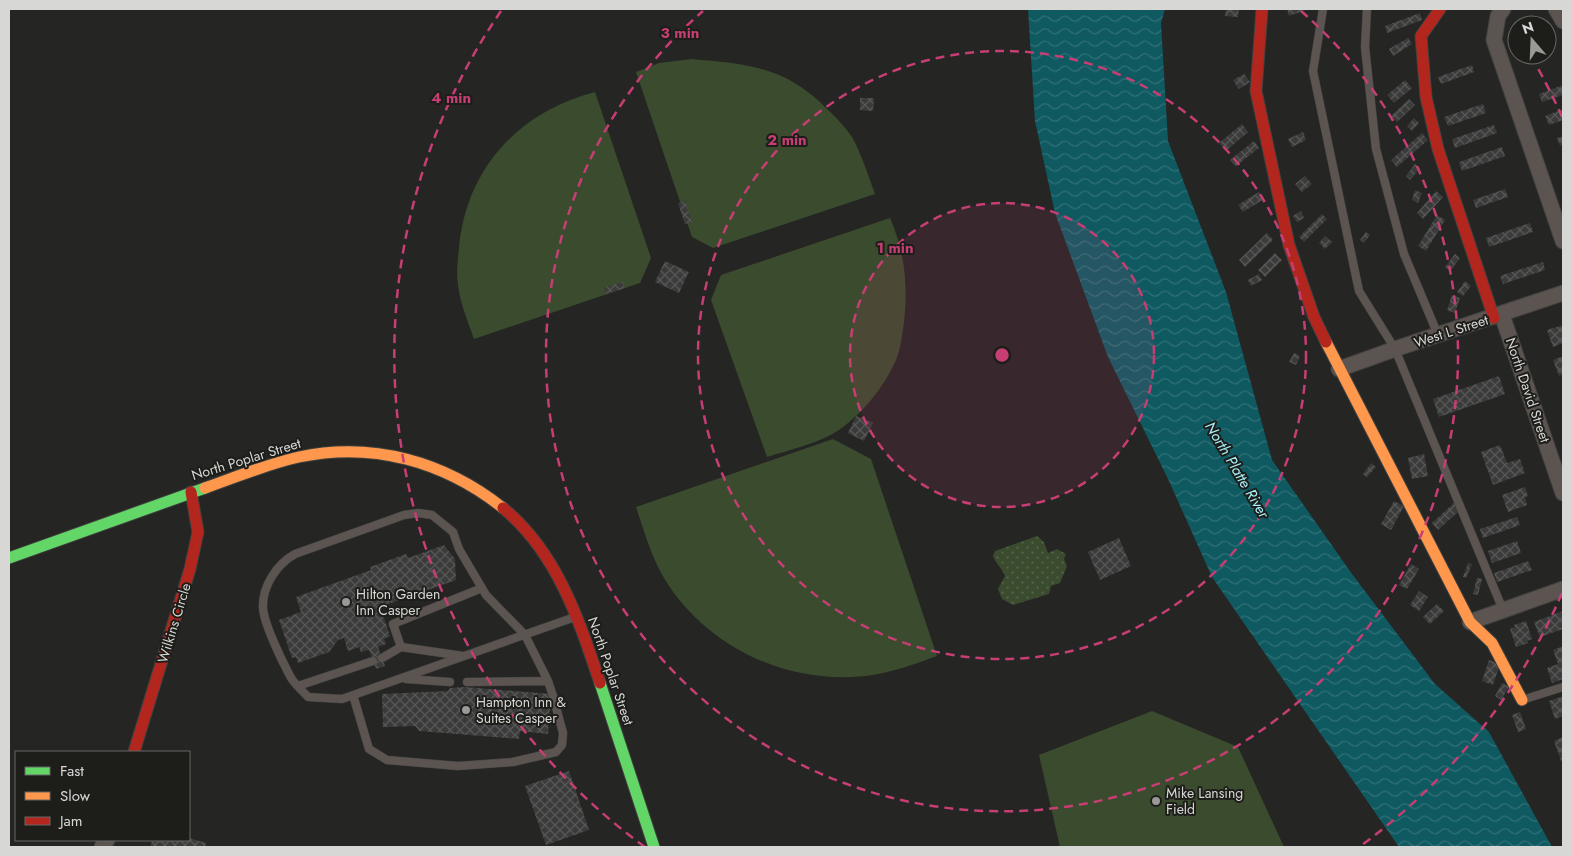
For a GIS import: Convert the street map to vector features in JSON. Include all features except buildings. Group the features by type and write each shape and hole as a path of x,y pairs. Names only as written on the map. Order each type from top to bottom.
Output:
{"street":[{"path":"1262,9 1256,91 1289,245 1314,317 1339,370 1470,622 1492,643 1522,700"},
{"path":"1440,9 1421,36 1426,97 1438,149 1498,316"},
{"path":"1503,9 1498,16 1494,40 1563,241"},
{"path":"1556,9 1563,21"},
{"name":"West L Street","path":"1339,370 1395,349 1563,293"},
{"name":"North David Street","path":"1498,316 1563,493"},
{"name":"North Poplar Street","path":"9,558 191,492 294,458 324,452 350,451 406,457 434,466 473,486 505,509 546,555 577,617 654,847"},
{"name":"Wilkins Circle","path":"134,751 190,569 198,532 191,492"},
{"path":"1470,622 1563,589"}],"lane":[{"path":"1323,9 1313,71 1359,291 1395,349 1503,610"},
{"path":"1367,9 1365,47 1376,150 1404,254 1438,335"},
{"path":"353,695 369,749 387,760 458,766 513,762 556,752 562,745 563,733 548,680 525,635 486,595 459,549 453,532 432,514 404,515 290,557 284,560 274,572 266,590 263,608 276,646 291,678 308,697 342,699 353,695 401,678 465,656 525,635 577,617"},
{"path":"401,647 393,624 482,588"},
{"path":"382,658 401,647 465,656"},
{"path":"298,686 373,662"},
{"path":"401,678 450,682"},
{"path":"467,682 548,680"},
{"path":"1522,700 1563,686"}],"green space":[{"path":"691,59 730,63 764,70 796,84 811,95 837,119 852,137 875,194 713,248 692,237 636,72 659,63"},
{"path":"595,92 651,258 640,283 474,339 460,299 457,275 464,218 473,192 486,168 502,147 521,129 543,113 568,101"},
{"path":"890,218 902,256 906,295 900,346 891,370 879,390 864,408 839,430 814,442 767,457 711,300 721,275"},
{"path":"833,439 871,459 937,656 883,673 851,677 820,676 788,670 758,660 730,645 705,626 683,604 659,570 636,507"},
{"path":"1037,536 1044,542 1048,553 1057,549 1066,554 1064,559 1067,566 1060,583 1051,586 1049,594 1013,605 1002,599 998,589 1005,576 993,556 995,551"},
{"name":"Mike Lansing Field","path":"1152,711 1238,747 1284,847 1060,847 1039,755"}],"water":[{"name":"North Platte River","path":"1028,9 1165,9 1161,23 1168,141 1226,292 1272,460 1352,574 1435,684 1489,732 1552,847 1399,847 1212,577 1169,481 1108,357 1055,213 1035,121"}],"traffic: fast":[{"path":"9,558 205,488"},
{"path":"600,683 654,847"}],"traffic: slow":[{"path":"1326,342 1470,622 1492,643 1522,700"},
{"path":"205,488 299,457 354,452 381,454 407,459 432,467 457,478 503,508"}],"traffic: jam":[{"path":"1262,9 1256,91 1289,245 1314,317 1326,342"},
{"path":"1440,9 1421,36 1426,97 1438,149 1494,318"},
{"path":"134,751 190,569 198,532 191,492"},
{"path":"503,508 522,526 552,566 564,588 584,635 600,683"}],"place":[{"name":"Hilton Garden Inn Casper","path":"346,602"},
{"name":"Hampton Inn & Suites Casper","path":"466,710"},
{"name":"Mike Lansing Field","path":"1156,801"}]}
